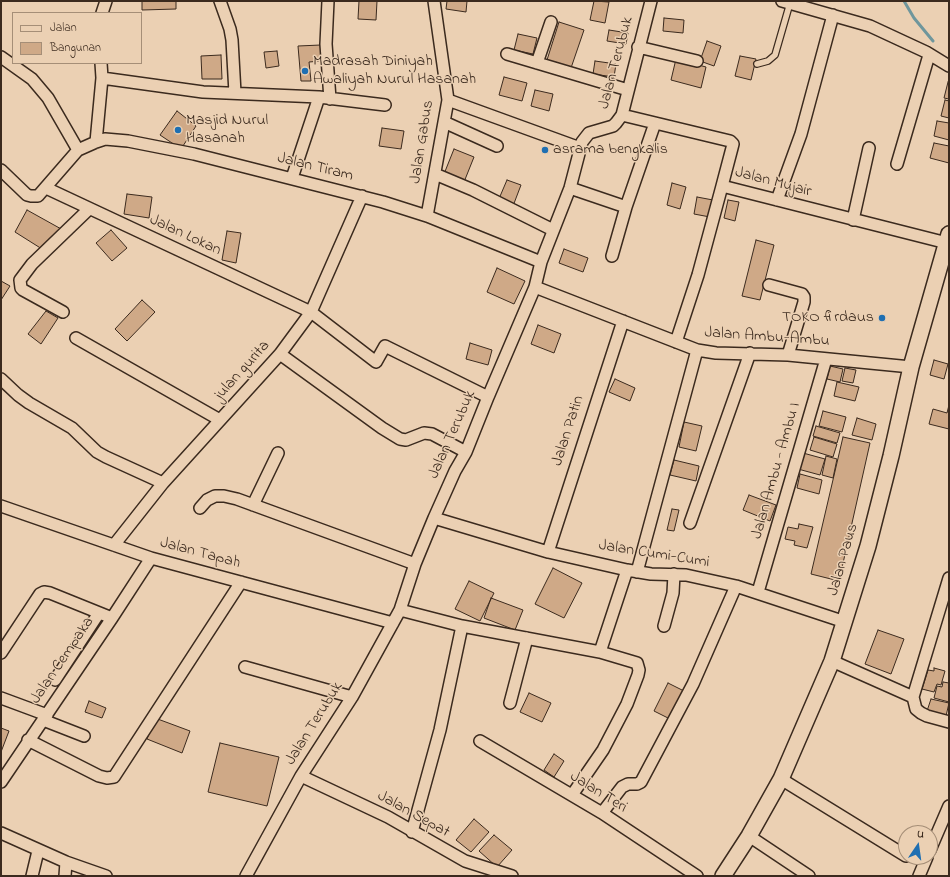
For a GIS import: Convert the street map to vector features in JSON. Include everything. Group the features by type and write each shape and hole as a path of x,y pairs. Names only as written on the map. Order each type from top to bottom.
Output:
{"main road":[{"name":"Jalan Paus","path":"727,875 781,779 832,661 870,538 891,456 911,367 948,238"}],"street":[{"path":"102,12 106,1"},
{"path":"220,1 230,29 232,40 235,93"},
{"path":"292,178 325,98 328,1"},
{"name":"Jalan Gabus","path":"427,216 448,100 434,1"},
{"name":"Jalan Terubuk","path":"246,876 301,776 352,697 400,610 415,564 434,518 455,471 466,452 535,287 541,262 570,188 582,142 589,133 612,126 622,115 638,47 651,1"},
{"path":"786,2 819,6 832,15 870,26 929,54 949,66"},
{"path":"777,200 803,127 832,15"},
{"path":"537,63 551,22"},
{"path":"638,47 697,61"},
{"path":"507,54 628,90"},
{"path":"897,164 929,54"},
{"path":"1,57 32,79 48,98 78,150 38,196 27,195 1,170"},
{"path":"96,142 102,78 101,64"},
{"path":"102,78 202,92 325,98 385,105"},
{"path":"448,100 580,148"},
{"name":"Jalan Mujair","path":"622,115 732,143 722,186 853,220 948,238"},
{"path":"444,122 497,146"},
{"path":"612,256 626,207 654,123"},
{"name":"Jalan Tiram","path":"78,150 105,139 128,141 194,154 383,202 427,216 541,262"},
{"path":"853,220 869,148"},
{"path":"435,174 473,190 553,230"},
{"path":"676,342 698,276 722,186"},
{"name":"Jalan Lokan","path":"46,188 312,312 376,362 385,346 488,397"},
{"path":"570,188 626,207"},
{"name":"julan gurita","path":"114,545 163,482 280,354 312,312 362,196"},
{"path":"63,312 23,290 21,288 20,280 32,264 89,209"},
{"path":"769,285 802,294 804,297 804,302 788,355"},
{"name":"Jalan Ambu-Ambu","path":"535,287 697,350 716,353 788,355 911,367"},
{"name":"Jalan Patin","path":"548,552 623,321"},
{"path":"76,338 220,420"},
{"path":"600,652 632,571 697,350"},
{"path":"690,523 750,353"},
{"path":"280,354 400,439 406,440 424,433 432,434 466,452"},
{"name":"Jalan Ambu - Ambu I","path":"758,592 826,359"},
{"path":"1,379 28,403 72,428 97,452 163,482"},
{"path":"253,505 278,453"},
{"path":"200,508 206,500 215,496 224,496 253,505 415,564"},
{"name":"Jalan Tapah","path":"1,506 151,558 393,623"},
{"name":"Jalan Cumi-Cumi","path":"434,518 548,552 632,571 686,575 736,586 758,592 845,622"},
{"name":"Jalan Cempaka","path":"1,782 151,558"},
{"path":"664,626 673,593 674,574"},
{"path":"949,578 913,697 916,709 921,713 949,722"},
{"path":"28,740 99,776 106,778 114,777 241,582"},
{"path":"602,814 622,787 641,782 693,684 736,586"},
{"path":"1,653 37,598 44,592 112,618"},
{"path":"400,610 462,626 600,652 637,663 639,670 638,675 627,704 603,750 572,795"},
{"path":"55,680 99,613"},
{"path":"412,832 440,730 462,626"},
{"path":"510,703 527,638"},
{"path":"74,652 85,658"},
{"path":"832,661 913,697"},
{"path":"245,667 352,697"},
{"path":"1,698 84,736"},
{"name":"Jalan Teri","path":"480,741 572,795 697,876"},
{"name":"Jalan Sepat","path":"301,776 388,817 465,861 512,876"},
{"path":"781,779 898,852"},
{"path":"938,836 945,824 949,806"},
{"path":"1,833 66,862 106,876"},
{"path":"749,836 809,876"},
{"path":"32,876 38,850"},
{"path":"65,876 66,862"}],"lane":[{"path":"757,64 768,61 775,55 786,2"}],"building":[{"path":"142,1 176,1 176,9 142,10"},
{"path":"359,1 377,1 376,20 358,19"},
{"path":"447,1 467,1 466,12 446,9"},
{"path":"594,1 609,2 605,23 590,20"},
{"path":"664,18 684,20 683,33 663,31"},
{"path":"559,22 584,30 571,68 547,60"},
{"path":"609,30 628,33 626,44 607,41"},
{"path":"518,34 537,38 533,54 514,50"},
{"path":"707,41 721,46 714,66 700,61"},
{"name":"Madrasah Diniyah Awaliyah Nurul Hasanah","path":"321,45 321,61 309,62 311,81 301,81 298,46"},
{"path":"277,51 279,66 266,68 264,52"},
{"path":"221,55 222,79 202,79 201,56"},
{"path":"740,56 756,59 751,80 735,76"},
{"path":"676,59 706,67 701,88 671,80"},
{"path":"595,61 616,64 614,77 593,74"},
{"path":"504,77 527,83 522,101 499,95"},
{"path":"948,82 949,83 949,99 944,98"},
{"path":"535,90 553,94 549,111 531,106"},
{"path":"945,100 949,101 949,118 941,116"},
{"name":"Masjid Nurul Hasanah","path":"177,111 196,126 181,149 160,135"},
{"path":"937,121 949,123 949,140 934,136"},
{"path":"382,128 404,131 401,149 379,146"},
{"path":"934,143 949,146 949,163 930,158"},
{"path":"454,149 474,157 464,182 444,174"},
{"path":"507,180 521,185 513,206 498,201"},
{"path":"672,183 686,187 680,209 667,205"},
{"path":"127,194 152,197 149,218 124,214"},
{"path":"697,197 713,200 710,217 694,214"},
{"path":"728,200 739,202 735,221 724,218"},
{"path":"27,210 63,230 42,249 15,232"},
{"path":"111,230 127,248 112,261 96,243"},
{"path":"227,231 241,233 236,263 222,260"},
{"path":"756,240 774,245 760,300 742,296"},
{"path":"564,249 588,258 583,272 559,263"},
{"path":"497,268 525,281 514,304 487,292"},
{"path":"1,281 10,286 1,300"},
{"path":"142,300 155,312 127,341 115,329"},
{"path":"46,311 58,318 41,344 28,334"},
{"path":"538,325 561,334 554,353 531,344"},
{"path":"470,343 492,350 488,365 466,359"},
{"path":"934,360 948,364 944,379 930,375"},
{"path":"830,366 843,369 840,382 827,379"},
{"path":"845,368 856,370 853,383 842,381"},
{"path":"615,379 635,388 630,401 609,392"},
{"path":"837,382 859,387 855,401 834,396"},
{"path":"949,405 949,429 929,424 933,409 947,413"},
{"path":"823,411 846,417 842,432 819,426"},
{"path":"857,418 876,424 872,440 852,435"},
{"path":"684,422 702,426 696,451 679,447"},
{"path":"816,426 840,433 837,443 813,436"},
{"path":"814,437 837,444 833,457 810,450"},
{"path":"843,437 870,443 839,581 811,574"},
{"path":"803,453 825,459 820,475 798,469"},
{"path":"826,456 837,459 833,478 822,475"},
{"path":"674,460 699,466 696,481 670,475"},
{"path":"800,474 822,480 819,494 797,488"},
{"path":"749,495 776,505 770,521 743,510"},
{"path":"672,509 679,510 674,531 667,530"},
{"path":"799,524 813,527 807,548 794,545 795,541 785,539 788,527 798,529"},
{"path":"553,568 582,583 564,618 535,604"},
{"path":"469,581 494,593 480,621 455,609"},
{"path":"491,598 523,610 515,630 484,618"},
{"path":"878,630 904,639 891,674 865,664"},
{"path":"934,668 945,671 941,685 937,684 934,692 922,689 928,670 934,671"},
{"path":"943,682 949,683 949,702 934,698 937,686 942,687"},
{"path":"668,683 684,691 670,719 654,711"},
{"path":"529,693 551,703 542,722 520,712"},
{"path":"931,699 949,703 946,716 927,711"},
{"path":"89,701 106,708 102,718 85,712"},
{"path":"155,718 190,731 182,753 147,739"},
{"path":"1,728 9,731 1,752"},
{"path":"220,743 279,757 267,806 208,792"},
{"path":"554,754 564,761 554,777 544,770"},
{"path":"474,819 489,832 471,852 456,840"},
{"path":"494,835 512,850 497,867 479,851"}],"waterway":[{"path":"904,1 914,18 933,41"}],"place":[{"name":"Madrasah Diniyah Awaliyah Nurul Hasanah","path":"305,71"},
{"name":"Masjid Nurul Hasanah","path":"178,130"},
{"name":"asrama bengkalis","path":"545,150"},
{"name":"TOKO firdaus","path":"882,318"}]}
